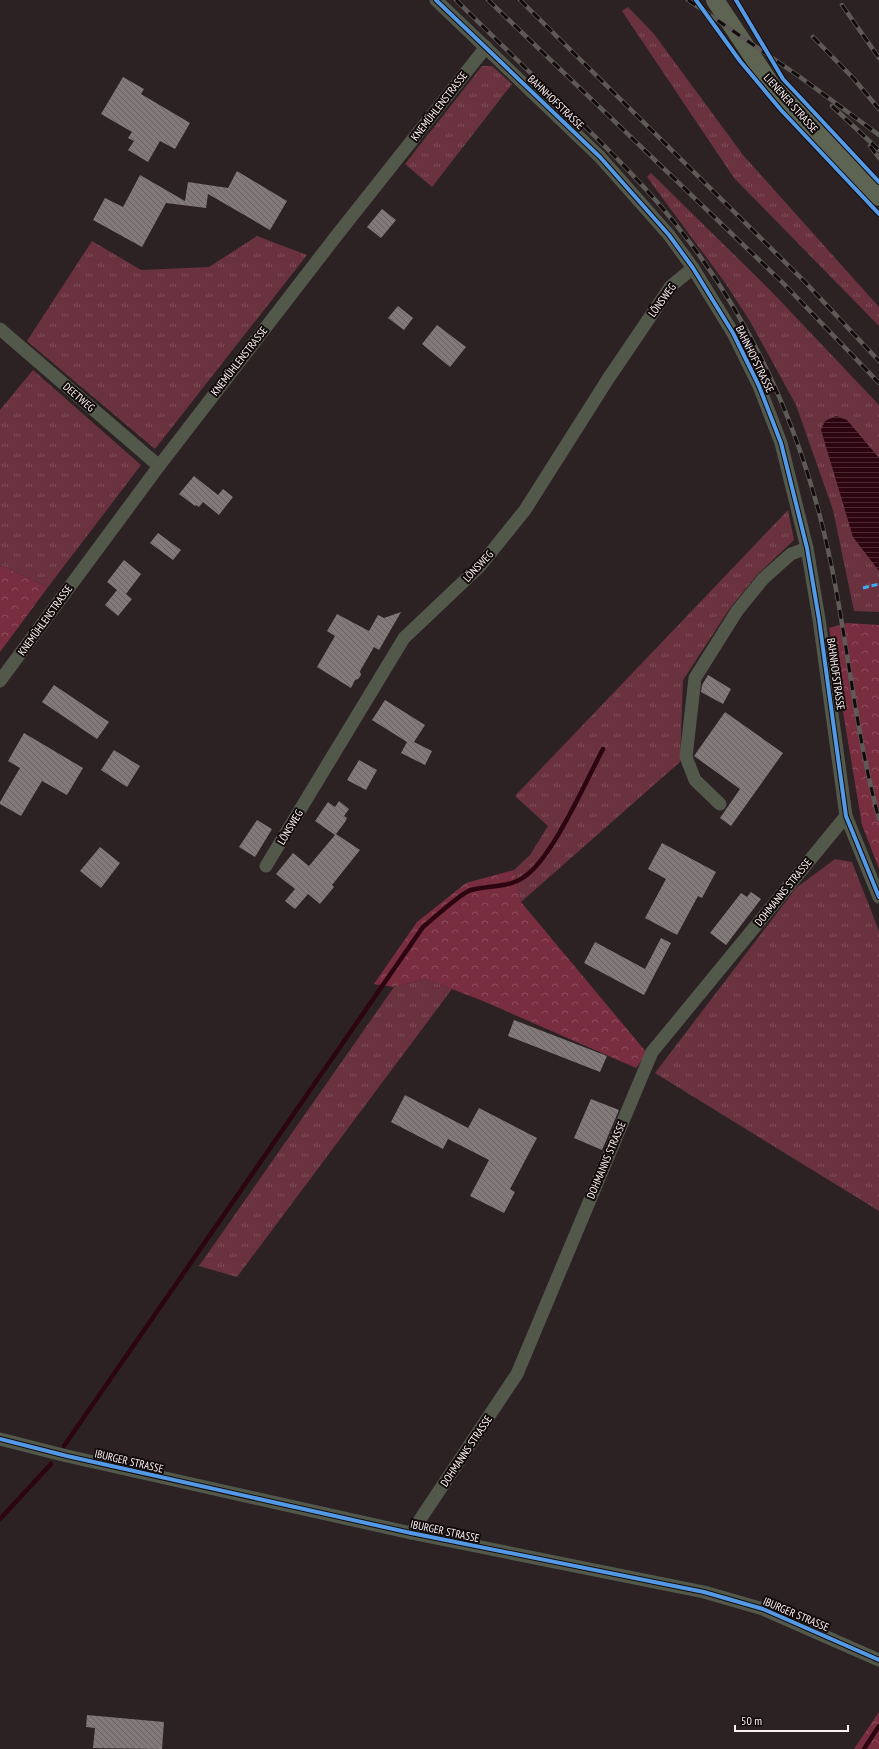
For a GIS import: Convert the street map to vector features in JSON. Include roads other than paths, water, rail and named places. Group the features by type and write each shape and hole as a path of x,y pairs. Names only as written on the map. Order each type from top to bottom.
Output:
{"street":[{"name":"BAHNHOFSTRASSE","path":"436,0 600,157 669,235 693,268 733,333 759,386 781,443 807,548 819,619 846,816 879,897"},
{"name":"LIENENER STRASSE","path":"715,0 772,86 879,197"},
{"name":"KNEMÜHLENSTRASSE","path":"0,682 159,466 340,231 486,47"},
{"name":"LÖNSWEG","path":"266,866 404,638 480,566 520,516 608,379 671,286 693,268"},
{"name":"DEETWEG","path":"0,329 159,466"},
{"path":"720,804 695,780 686,757 695,678 737,611 763,579 791,554 807,548"},
{"name":"DOHMANNS STRASSE","path":"411,1533 517,1374 652,1052 846,816"},
{"name":"IBURGER STRASSE","path":"0,1439 67,1456 411,1533 704,1592 763,1609 879,1660"}],"waterway":[{"path":"64,1446 423,927 454,900 467,892 478,888 498,886 518,881 535,868 546,854 568,818 603,749"},
{"path":"0,1519 51,1464"},
{"path":"864,1749 879,1726"}],"railway":[{"path":"456,0 629,171 660,205 710,271 749,335 782,403 818,509 828,547 869,781 879,819"},
{"path":"488,0 782,282 879,383"},
{"path":"520,0 804,281 879,361"},
{"path":"688,0 800,77 879,135"},
{"path":"842,5 879,58"},
{"path":"813,37 854,79 879,109"},
{"path":"832,106 879,150"},
{"path":"870,146 879,158"}]}
